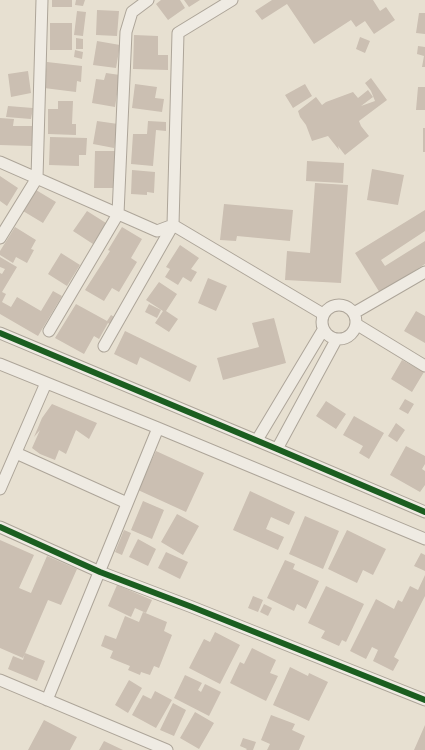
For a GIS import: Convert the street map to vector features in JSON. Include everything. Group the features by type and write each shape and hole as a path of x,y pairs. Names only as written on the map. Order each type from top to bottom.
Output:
{"street":[{"path":"0,238 37,178 42,0"},
{"path":"49,331 118,214 126,32 132,12 148,0"},
{"path":"104,346 173,225 178,33 232,0"},
{"path":"0,162 157,231 173,225"},
{"path":"173,225 323,314"},
{"path":"354,313 425,272"},
{"path":"257,440 323,330 323,314 327,309 338,305 344,306 354,313 356,324 354,330 351,335 342,340 331,338 323,330"},
{"path":"356,324 425,366"},
{"path":"0,333 425,512"},
{"path":"277,449 336,340"},
{"path":"0,364 425,539"},
{"path":"0,489 46,383"},
{"path":"46,700 158,428"},
{"path":"16,453 127,503"},
{"path":"0,527 100,572 425,700"},
{"path":"0,680 168,750"}],"building":[{"path":"52,0 72,0 72,7 52,7"},
{"path":"76,0 85,0 83,6 75,5"},
{"path":"161,0 180,0 185,8 168,20 156,4"},
{"path":"184,0 200,0 189,7"},
{"path":"272,0 373,0 380,11 386,7 395,20 374,34 365,21 356,27 351,20 314,44 287,4 262,20 255,11"},
{"path":"97,10 119,11 117,36 96,35"},
{"path":"77,11 86,12 83,36 74,35"},
{"path":"419,13 425,13 425,34 416,33"},
{"path":"50,23 72,23 72,50 50,50"},
{"path":"134,35 158,36 158,55 168,55 168,70 133,69"},
{"path":"360,37 370,41 365,53 356,49"},
{"path":"76,38 83,39 83,49 76,49"},
{"path":"97,41 120,45 116,68 93,65"},
{"path":"418,46 425,47 425,67 422,67 424,56 417,54"},
{"path":"75,50 83,52 82,59 74,57"},
{"path":"47,62 82,66 81,82 77,81 76,92 44,88"},
{"path":"28,71 31,93 11,97 8,74"},
{"path":"106,73 120,75 115,107 92,103 96,79 104,80"},
{"path":"371,78 387,100 359,121 369,136 345,155 328,136 312,141 306,125 300,117 298,111 316,97 322,105 326,102 353,92 358,98 368,90 373,97 361,106 375,101 371,91 365,83"},
{"path":"135,84 157,87 155,98 164,99 162,112 132,108"},
{"path":"305,84 312,96 293,108 285,95"},
{"path":"418,87 425,87 425,110 416,110"},
{"path":"58,101 73,101 72,124 76,124 76,135 48,134 48,109 58,109"},
{"path":"8,106 33,108 31,119 6,117"},
{"path":"0,118 14,119 13,126 33,126 32,146 0,145"},
{"path":"97,121 118,124 114,148 93,144"},
{"path":"148,121 166,122 166,131 156,130 153,166 131,164 133,134 147,134"},
{"path":"423,128 425,128 425,152 423,152"},
{"path":"50,137 87,138 86,155 79,155 79,166 49,165"},
{"path":"95,151 116,151 116,188 94,188"},
{"path":"307,161 344,163 343,183 306,181"},
{"path":"372,169 404,175 398,205 367,200"},
{"path":"132,170 155,172 154,193 147,192 147,195 131,194"},
{"path":"0,176 18,188 7,206 0,201"},
{"path":"315,183 348,185 341,283 285,280 287,251 310,253"},
{"path":"36,190 56,202 43,223 23,211"},
{"path":"224,204 293,210 290,241 237,236 236,241 220,240"},
{"path":"425,210 425,231 381,260 385,266 425,241 425,264 380,293 355,253"},
{"path":"87,211 106,223 93,244 73,231"},
{"path":"15,227 36,240 31,249 34,250 27,263 16,257 13,263 0,255 0,251"},
{"path":"122,227 142,239 131,258 137,262 119,292 112,288 104,301 85,290 110,251 108,250"},
{"path":"180,245 199,258 191,269 197,272 191,282 183,277 178,285 165,277 170,269 166,267"},
{"path":"61,253 80,265 67,286 48,274"},
{"path":"0,257 17,267 2,292 6,294 2,302 11,307 17,297 41,311 53,291 62,296 38,336 0,314 0,273 2,274 5,269 0,267"},
{"path":"208,278 227,286 216,311 198,303"},
{"path":"159,282 177,294 166,311 178,319 169,332 155,323 163,311 146,300"},
{"path":"76,304 107,321 111,315 116,318 112,325 108,323 99,339 94,336 84,354 55,338"},
{"path":"149,304 161,310 157,318 145,312"},
{"path":"416,311 425,316 425,343 404,331"},
{"path":"274,318 286,363 223,380 217,358 259,347 252,323"},
{"path":"125,331 197,366 190,382 140,357 137,365 114,354"},
{"path":"402,360 424,372 412,392 391,379"},
{"path":"405,399 414,404 408,414 399,409"},
{"path":"326,401 346,414 336,429 316,416"},
{"path":"52,404 97,423 89,439 76,430 66,454 59,450 55,460 40,454 32,448 40,430 34,437 42,418"},
{"path":"354,416 384,433 369,459 359,453 363,446 343,435"},
{"path":"396,423 405,430 397,442 388,436"},
{"path":"406,446 425,456 425,464 422,469 425,471 425,485 420,492 390,475"},
{"path":"156,451 204,473 186,512 138,490"},
{"path":"250,491 295,512 289,525 271,517 266,529 284,537 278,550 233,530"},
{"path":"143,501 164,510 152,539 131,530"},
{"path":"177,514 199,526 183,555 161,542"},
{"path":"305,516 339,531 323,569 289,554"},
{"path":"124,530 131,533 122,555 115,552"},
{"path":"347,530 386,549 373,575 363,570 357,583 328,569"},
{"path":"138,539 156,549 148,566 129,557"},
{"path":"0,540 34,555 19,588 31,593 47,556 77,569 61,605 48,600 23,658 0,648"},
{"path":"166,552 188,562 180,579 158,568"},
{"path":"421,553 425,555 425,571 414,566"},
{"path":"285,560 295,564 293,569 319,581 306,609 297,604 294,611 267,598"},
{"path":"425,575 425,596 394,657 399,660 393,671 373,661 378,650 372,647 366,659 350,651 376,599 394,609 398,600 402,602 410,586 418,590"},
{"path":"117,585 152,600 146,613 135,608 131,617 108,606"},
{"path":"326,586 364,604 346,642 342,640 339,646 321,638 325,631 308,623"},
{"path":"253,596 263,600 258,612 248,608"},
{"path":"264,604 272,608 268,616 260,612"},
{"path":"143,612 167,622 164,631 172,635 159,668 154,666 150,675 141,672 140,675 128,670 130,666 110,658 113,651 101,646 105,635 116,639 125,616 139,622"},
{"path":"215,632 240,645 220,684 189,668 204,639 210,642"},
{"path":"252,648 276,660 270,673 278,676 266,701 230,683 240,662 244,664"},
{"path":"25,653 45,661 37,681 8,669 13,656 23,660"},
{"path":"290,667 308,676 309,673 328,682 309,721 273,705"},
{"path":"185,675 202,683 198,690 201,692 205,684 221,692 209,716 174,698"},
{"path":"129,680 142,688 128,713 115,705"},
{"path":"155,691 172,700 156,728 132,715 143,695 151,699"},
{"path":"173,703 186,710 174,736 160,730"},
{"path":"195,712 214,723 199,749 180,738"},
{"path":"271,715 295,724 292,730 305,736 299,750 267,750 270,744 261,740"},
{"path":"44,720 77,737 70,750 28,750"},
{"path":"425,725 425,750 414,750"},
{"path":"243,738 256,742 253,750 246,750 247,749 240,746"},
{"path":"104,741 123,750 99,750"}],"cycle path":[{"path":"0,333 425,512"},
{"path":"0,527 100,572 425,700"}]}
